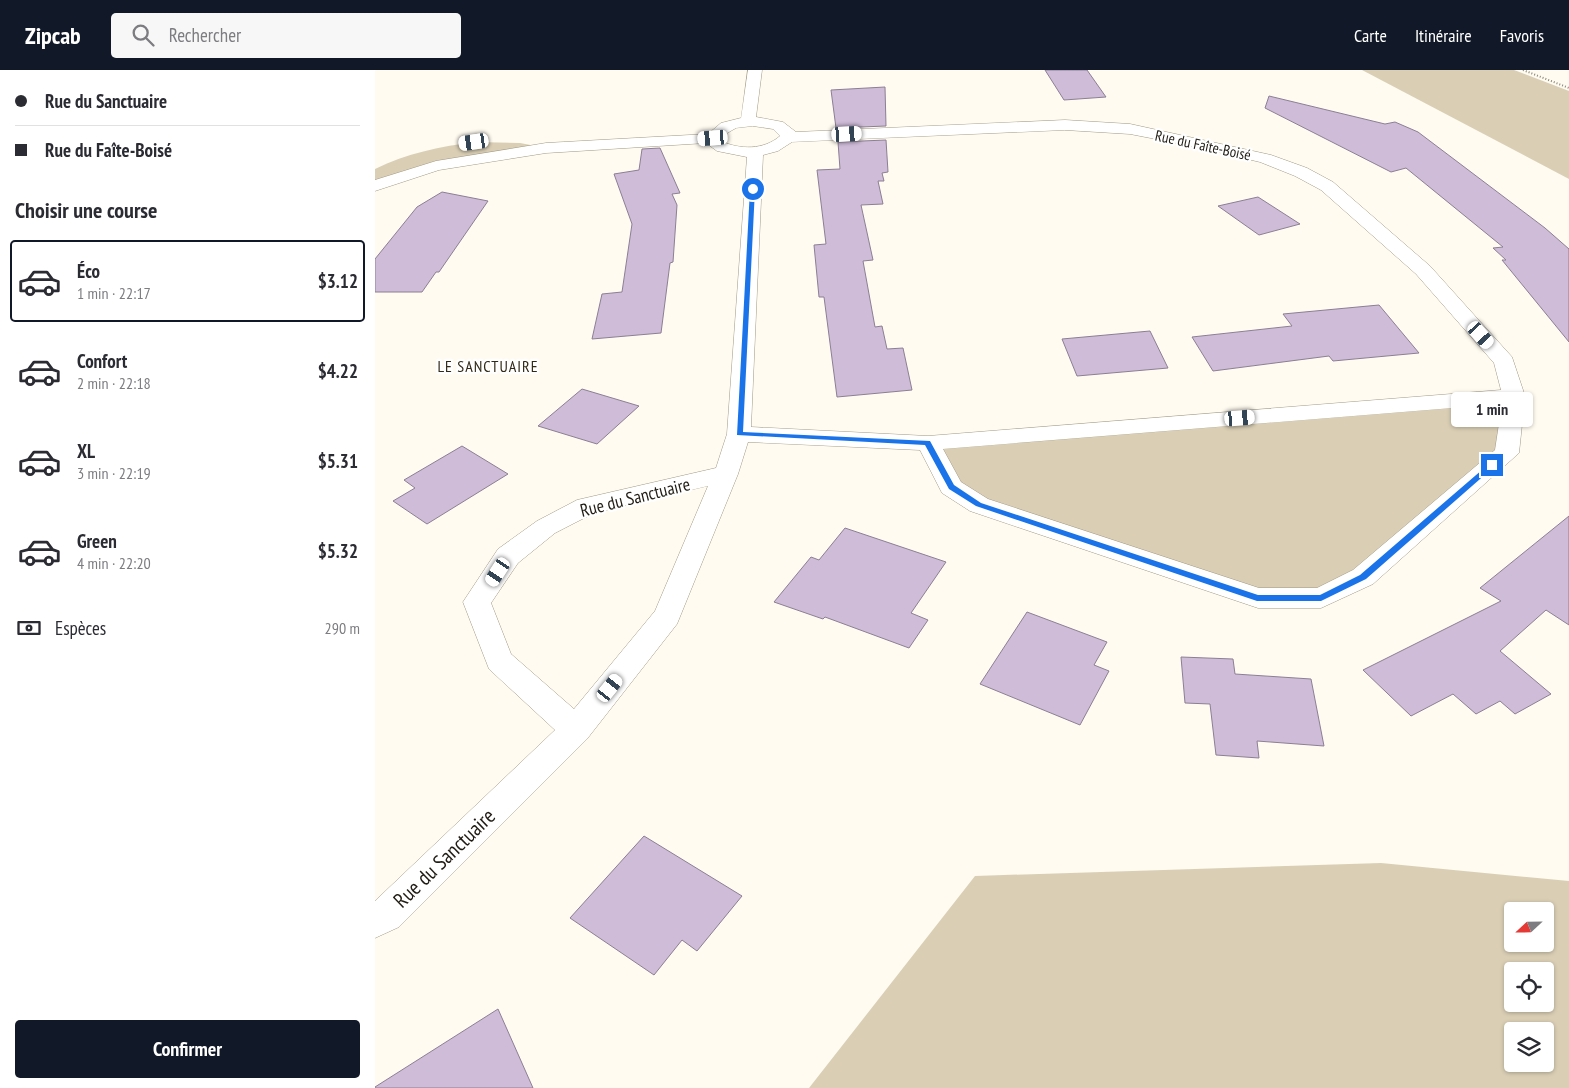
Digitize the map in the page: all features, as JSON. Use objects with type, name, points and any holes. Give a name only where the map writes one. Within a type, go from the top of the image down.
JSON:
[{"type":"street","points":[[748,122],[755,70]]},
{"type":"street","points":[[375,186],[436,166],[546,148],[713,138],[720,129],[748,122],[778,125],[788,132],[788,137],[777,146],[755,151],[730,151],[714,143],[713,138]]},
{"type":"street","name":"Rue du Faîte-Boisé","points":[[788,137],[1065,125],[1130,129],[1265,158],[1327,186],[1423,270],[1504,362],[1514,396],[1507,453],[1363,577],[1321,598],[1257,598],[979,505],[951,487],[927,443]]},
{"type":"street","points":[[483,142],[520,143],[546,148]]},
{"type":"street","name":"Rue du Sanctuaire","points":[[375,920],[386,915],[576,730],[667,616],[726,474],[739,434],[755,151]]},
{"type":"street","points":[[739,434],[927,443],[1514,396]]},
{"type":"street","name":"Rue du Sanctuaire","points":[[576,730],[499,662],[477,602],[508,556],[546,527],[586,506],[726,474]]},
{"type":"path","points":[[1523,70],[1569,88]]},
{"type":"shaded area","points":[[1362,70],[1514,70],[1569,91],[1569,179]]},
{"type":"shaded area","points":[[474,142],[520,143],[546,148],[436,166],[375,186],[375,169],[387,163],[423,151]]},
{"type":"shaded area","points":[[1514,396],[1507,453],[1321,598],[1258,598],[979,505],[928,443]]},
{"type":"shaded area","points":[[1381,863],[1569,881],[1569,1088],[809,1088],[975,876]]},
{"type":"building","points":[[1045,70],[1087,70],[1106,97],[1064,100]]},
{"type":"building","points":[[885,87],[886,126],[836,128],[831,90]]},
{"type":"building","points":[[1269,96],[1385,124],[1395,122],[1418,132],[1545,228],[1569,249],[1569,342],[1502,260],[1506,260],[1493,248],[1503,247],[1406,168],[1391,172],[1265,108]]},
{"type":"building","points":[[886,140],[888,172],[882,173],[884,181],[878,181],[883,204],[861,205],[873,260],[863,261],[875,327],[882,326],[887,349],[903,348],[912,390],[837,397],[824,297],[819,297],[814,245],[826,244],[817,170],[840,169],[838,142]]},
{"type":"building","points":[[660,148],[680,193],[672,194],[677,205],[673,262],[670,263],[661,333],[592,339],[602,294],[622,292],[632,224],[614,174],[639,170],[642,149]]},
{"type":"building","points":[[442,192],[488,201],[439,272],[436,272],[422,292],[375,292],[375,259],[417,207]]},
{"type":"building","points":[[1258,197],[1300,224],[1259,235],[1218,206]]},
{"type":"building","points":[[1379,305],[1419,353],[1333,361],[1329,356],[1213,371],[1192,337],[1292,326],[1283,314]]},
{"type":"building","points":[[1150,331],[1168,368],[1077,376],[1062,339]]},
{"type":"building","points":[[582,389],[639,406],[597,444],[538,426]]},
{"type":"building","points":[[462,446],[508,474],[427,524],[393,501],[415,488],[404,480]]},
{"type":"building","points":[[1569,516],[1569,625],[1546,610],[1500,651],[1551,694],[1515,714],[1500,701],[1476,714],[1453,694],[1411,716],[1363,670],[1501,601],[1480,588]]},
{"type":"building","points":[[845,528],[946,562],[911,613],[928,620],[909,648],[825,617],[823,619],[774,602],[811,557],[819,560]]},
{"type":"building","points":[[1027,612],[1107,642],[1094,665],[1109,671],[1080,725],[980,684]]},
{"type":"building","points":[[1181,657],[1233,659],[1235,674],[1311,679],[1324,746],[1257,741],[1259,758],[1216,755],[1210,704],[1185,703]]},
{"type":"building","points":[[644,836],[742,896],[697,951],[682,940],[654,975],[570,918]]},
{"type":"building","points":[[498,1009],[533,1088],[375,1088],[375,1087]]},
{"type":"district","name":"LE SANCTUAIRE","points":[[488,366]]},
{"type":"route","points":[[753,189],[739,434],[927,443],[951,487],[979,505],[1257,598],[1321,598],[1363,577],[1492,465]]}]
